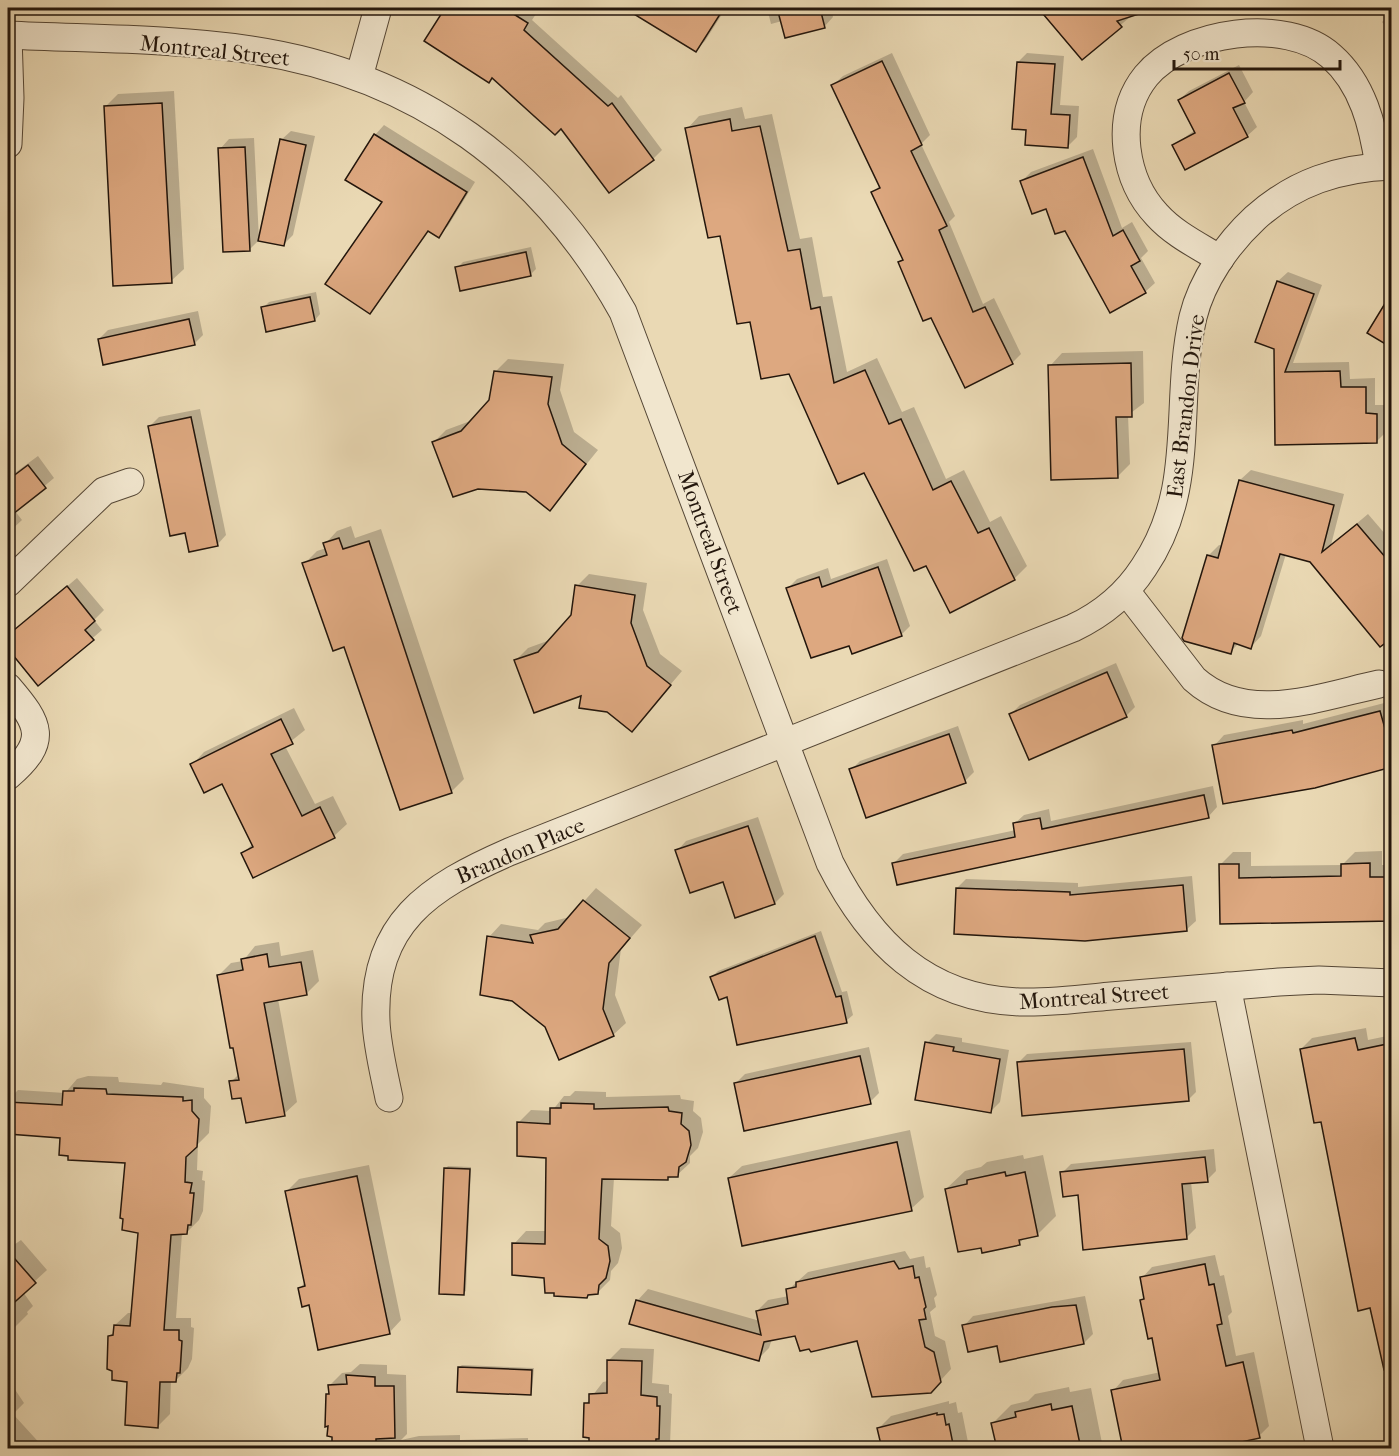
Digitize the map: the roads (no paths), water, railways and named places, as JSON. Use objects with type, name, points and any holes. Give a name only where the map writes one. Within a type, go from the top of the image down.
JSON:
[{"type":"street","points":[[359,77],[378,8]]},
{"type":"street","points":[[1220,259],[1175,231],[1157,216],[1144,199],[1129,159],[1127,116],[1134,94],[1146,76],[1162,61],[1209,40],[1235,34],[1261,32],[1290,35],[1313,43],[1331,56],[1360,95],[1369,114],[1385,166]]},
{"type":"street","points":[[8,35],[10,87],[8,144]]},
{"type":"street","name":"Montreal Street","points":[[8,35],[251,50],[306,60],[387,88],[440,115],[494,153],[517,173],[571,231],[607,283],[636,343],[830,863],[847,897],[887,947],[934,982],[965,993],[1020,1002],[1319,980],[1392,983]]},
{"type":"street","name":"East Brandon Drive","points":[[785,742],[1073,628],[1102,612],[1126,591],[1154,552],[1174,506],[1182,462],[1186,378],[1194,315],[1220,259],[1248,225],[1285,195],[1332,172],[1385,166]]},
{"type":"street","points":[[8,583],[104,491],[130,482]]},
{"type":"street","points":[[1126,591],[1194,679],[1204,688],[1229,700],[1277,705],[1379,684]]},
{"type":"street","points":[[8,687],[29,712],[35,725],[37,739],[27,757],[8,776]]},
{"type":"street","name":"Brandon Place","points":[[389,1098],[376,1023],[379,971],[399,926],[421,902],[453,878],[474,867],[785,742]]},
{"type":"street","points":[[1227,986],[1320,1449]]}]
